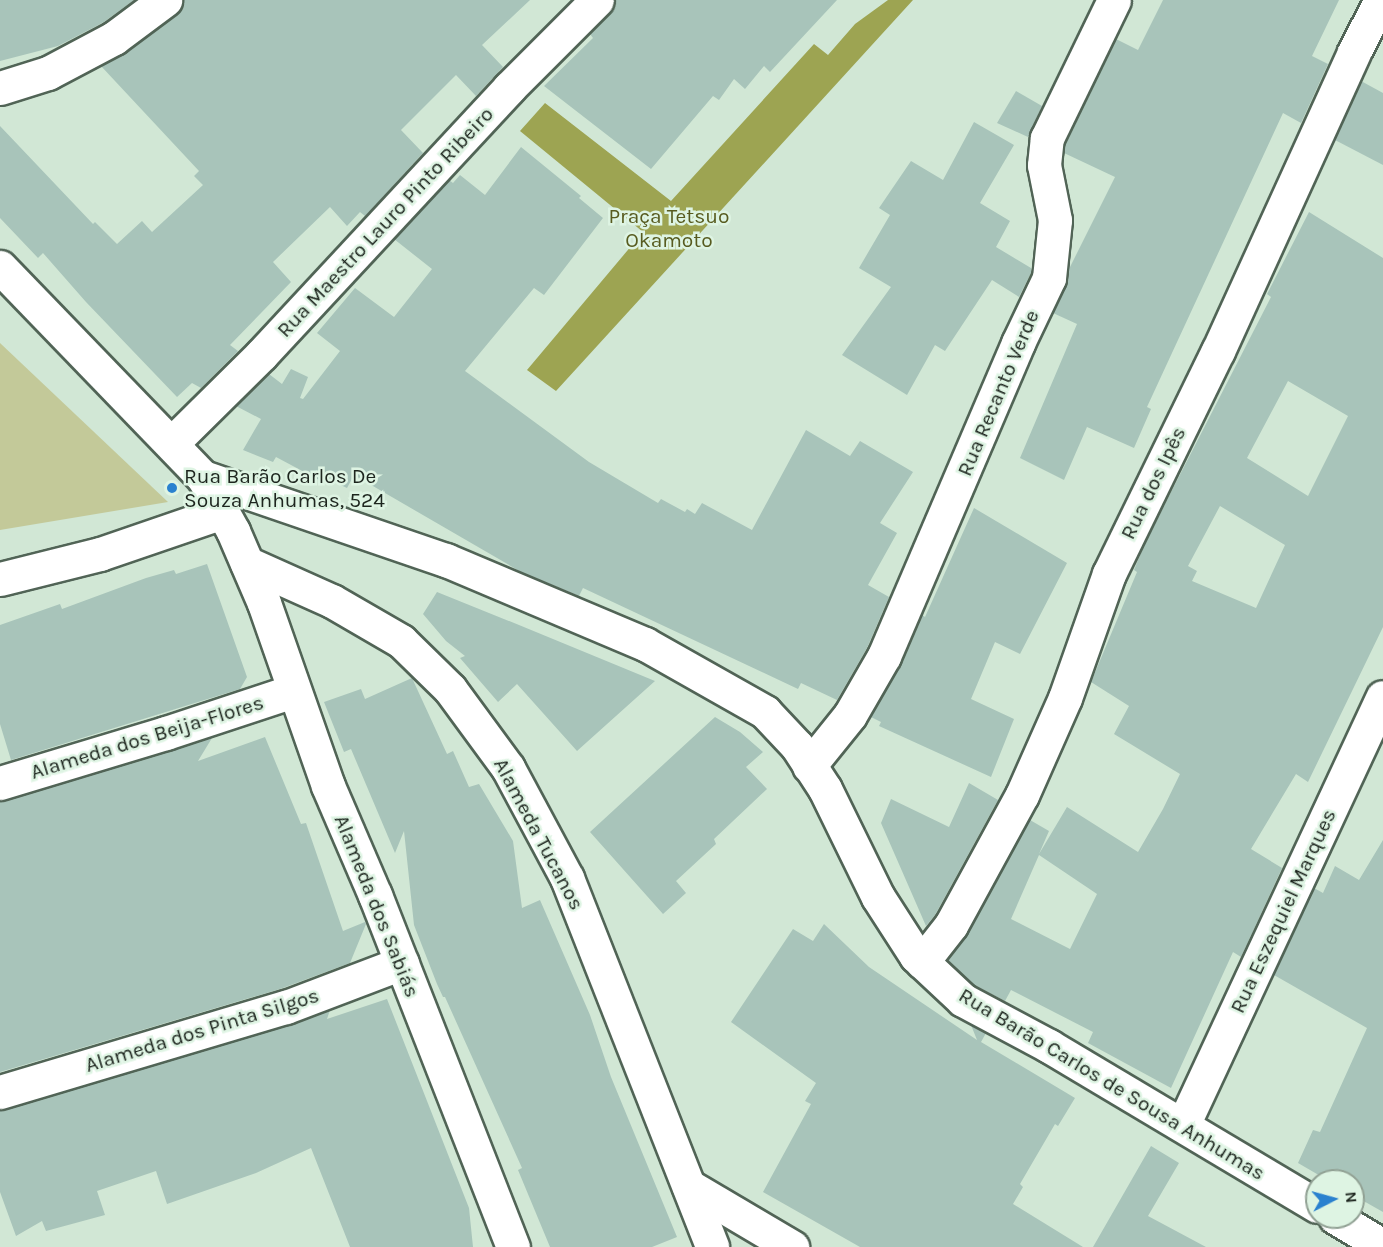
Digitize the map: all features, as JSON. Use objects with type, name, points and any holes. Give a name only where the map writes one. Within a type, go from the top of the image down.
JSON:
[{"type":"street","points":[[0,88],[48,72],[114,38],[165,0]]},
{"type":"street","name":"Rua Maestro Lauro Pinto Ribeiro","points":[[172,443],[262,354],[501,96],[597,0]]},
{"type":"street","name":"Rua Recanto Verde","points":[[809,766],[850,715],[884,656],[1018,343],[1049,278],[1055,220],[1044,165],[1047,138],[1114,0]]},
{"type":"street","name":"Rua dos Ipês","points":[[922,962],[951,925],[1022,795],[1065,698],[1109,574],[1218,351],[1354,52],[1381,0]]},
{"type":"street","name":"Rua Barão Carlos de Sousa Anhumas","points":[[0,267],[203,477],[446,560],[645,644],[765,712],[797,746],[825,789],[878,897],[922,962],[963,1000],[1049,1046],[1305,1199]]},
{"type":"street","name":"Alameda dos Sabiás","points":[[203,477],[223,512],[264,603],[328,786],[402,963],[513,1247]]},
{"type":"street","points":[[0,579],[100,554],[223,512]]},
{"type":"street","name":"Alameda Tucanos","points":[[247,563],[333,601],[401,640],[450,689],[508,768],[567,878],[712,1247]]},
{"type":"street","name":"Alameda dos Beija-Flores","points":[[0,783],[166,733],[293,691]]},
{"type":"street","name":"Rua Eszequiel Marques","points":[[1183,1125],[1383,697]]},
{"type":"street","name":"Alameda dos Pinta Silgos","points":[[0,1092],[286,1007],[402,963]]},
{"type":"street","points":[[689,1186],[792,1247]]},
{"type":"street","points":[[1355,1229],[1383,1246]]},
{"type":"green space","name":"Praça Tetsuo Okamoto","points":[[888,0],[913,0],[556,391],[527,370],[643,232],[520,131],[545,103],[671,201],[814,44],[828,55],[855,24]]},
{"type":"green space","points":[[0,343],[168,502],[0,530]]},
{"type":"building","points":[[0,0],[134,0],[104,22],[58,46],[0,61]]},
{"type":"building","points":[[183,0],[530,0],[482,45],[503,67],[476,96],[456,75],[401,130],[423,153],[365,216],[360,212],[347,226],[330,207],[273,262],[291,282],[230,345],[238,351],[201,388],[192,383],[177,397],[86,302],[43,253],[38,258],[0,218],[0,126],[93,224],[95,222],[117,244],[142,221],[152,232],[203,185],[194,176],[199,171],[101,66],[125,53],[176,15]]},
{"type":"building","points":[[615,0],[837,0],[770,72],[764,66],[745,89],[734,79],[719,100],[713,96],[651,169],[544,86],[593,38],[590,34],[611,13]]},
{"type":"building","points":[[1163,0],[1339,0],[1312,56],[1328,64],[1301,123],[1283,113],[1147,407],[1151,409],[1134,448],[1087,427],[1064,480],[1020,458],[1077,324],[1053,313],[1066,286],[1069,269],[1115,177],[1064,153],[1065,143],[1116,39],[1138,50]]},
{"type":"building","points":[[1361,81],[1383,93],[1383,165],[1335,140]]},
{"type":"building","points":[[1016,91],[1042,106],[1028,137],[997,123]]},
{"type":"building","points":[[974,122],[1014,145],[980,203],[1010,221],[996,247],[1031,268],[1031,273],[1019,297],[992,280],[945,351],[935,345],[907,395],[842,355],[891,287],[859,268],[890,215],[879,208],[911,161],[943,180]]},
{"type":"building","points":[[521,147],[581,196],[579,198],[603,218],[544,295],[534,288],[465,371],[589,462],[658,503],[661,499],[685,512],[687,509],[695,514],[702,503],[752,530],[806,430],[850,456],[860,441],[913,472],[880,523],[897,533],[868,585],[889,597],[867,648],[837,700],[801,683],[798,689],[583,588],[579,596],[521,572],[354,475],[347,488],[326,478],[323,482],[276,457],[273,462],[243,450],[261,419],[236,406],[269,374],[282,384],[291,369],[308,377],[300,398],[303,399],[340,351],[317,333],[355,288],[394,317],[432,269],[394,239],[449,180],[453,183],[460,175],[485,195]]},
{"type":"building","points":[[1309,212],[1383,258],[1383,627],[1308,782],[1296,774],[1251,849],[1282,868],[1241,957],[1233,952],[1171,1088],[1088,1043],[1093,1032],[1011,990],[1005,1001],[974,985],[948,960],[967,934],[1030,820],[1049,831],[1039,854],[1067,807],[1138,852],[1180,774],[1114,734],[1129,706],[1091,682],[1137,572],[1134,570],[1145,543],[1271,297],[1267,294]],"holes":[[[1288,381],[1348,416],[1308,496],[1247,458]],[[1220,506],[1285,545],[1256,608],[1192,581],[1197,571],[1188,566]],[[1039,855],[1097,894],[1070,949],[1011,919]]]},
{"type":"building","points":[[974,508],[1067,563],[1020,654],[995,642],[971,699],[1014,719],[991,777],[879,726],[881,722],[871,717],[900,665],[922,615],[925,617]]},
{"type":"building","points":[[207,564],[247,677],[240,689],[11,760],[0,724],[0,625],[60,604],[62,609],[146,578],[174,570],[176,574]]},
{"type":"building","points":[[437,592],[655,681],[577,751],[517,684],[498,702],[460,658],[465,656],[446,641],[423,614]]},
{"type":"building","points":[[412,678],[447,754],[453,751],[469,787],[479,784],[513,841],[522,908],[540,900],[590,1015],[611,1077],[677,1237],[652,1247],[550,1247],[518,1170],[522,1168],[445,997],[437,984],[414,925],[404,831],[395,853],[351,749],[344,752],[324,702],[361,689],[365,699]]},
{"type":"building","points":[[715,717],[740,732],[763,752],[746,767],[767,789],[714,839],[716,844],[676,881],[686,893],[663,914],[590,832]]},
{"type":"building","points":[[265,737],[301,824],[306,823],[343,931],[365,922],[366,924],[350,963],[280,989],[0,1072],[0,801],[212,738],[198,761]]},
{"type":"building","points":[[969,783],[998,800],[935,915],[926,926],[881,823],[891,799],[949,827]]},
{"type":"building","points":[[1383,840],[1383,1212],[1365,1202],[1365,1169],[1308,1169],[1298,1163],[1313,1130],[1320,1132],[1367,1028],[1274,975],[1314,888],[1323,893],[1335,866],[1359,880]]},
{"type":"building","points":[[824,924],[869,967],[977,1040],[971,1025],[986,1033],[981,1042],[1075,1098],[1058,1126],[1055,1124],[1020,1184],[1023,1187],[1013,1204],[1083,1247],[860,1247],[763,1192],[811,1104],[805,1101],[816,1083],[731,1022],[793,929],[813,941]]},
{"type":"building","points":[[387,999],[469,1208],[473,1247],[350,1247],[311,1148],[256,1173],[167,1204],[156,1171],[97,1191],[105,1215],[46,1231],[42,1221],[16,1236],[0,1192],[0,1110],[291,1025],[330,1010],[327,1019]]},
{"type":"building","points":[[1151,1146],[1179,1163],[1148,1216],[1206,1247],[1093,1247]]},
{"type":"place","name":"Rua Barão Carlos De Souza Anhumas, 524","points":[[172,488]]}]
